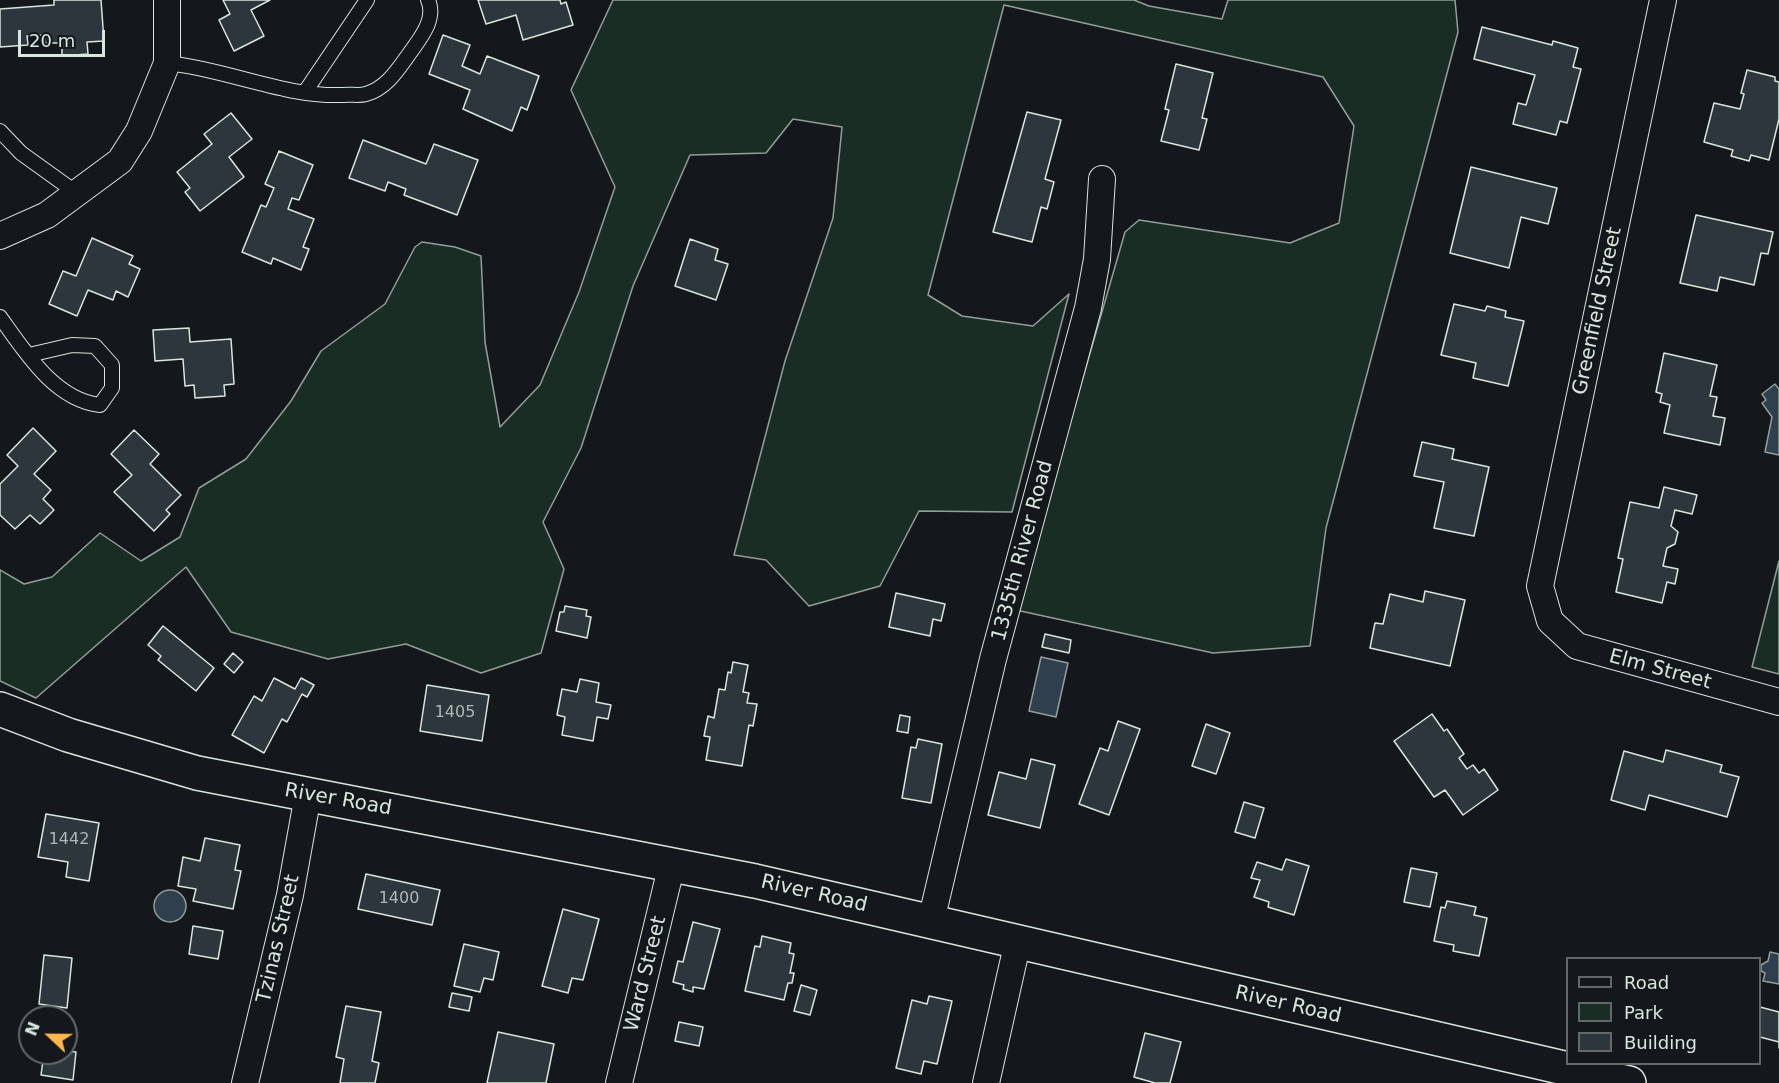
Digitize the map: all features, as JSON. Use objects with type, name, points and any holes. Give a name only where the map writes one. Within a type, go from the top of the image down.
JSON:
[{"type":"street","points":[[0,236],[47,215],[78,194],[120,161],[126,153],[154,100],[167,63],[167,0]]},
{"type":"street","name":"Greenfield Street","points":[[1550,621],[1540,586],[1663,0]]},
{"type":"street","name":"1335th River Road","points":[[931,921],[993,660],[1088,308],[1097,259],[1102,179]]},
{"type":"street","name":"Elm Street","points":[[1550,621],[1577,646],[1779,702]]},
{"type":"street","name":"River Road","points":[[0,709],[68,735],[196,773],[755,880],[1629,1083]]},
{"type":"street","name":"Tzinas Street","points":[[245,1083],[290,896],[308,795]]},
{"type":"street","name":"Ward Street","points":[[619,1083],[672,864]]},
{"type":"street","points":[[986,1083],[1018,941]]},
{"type":"lane","points":[[305,92],[367,0]]},
{"type":"lane","points":[[167,63],[197,66],[263,85],[323,96],[367,94],[389,81],[426,30],[431,6],[428,0]]},
{"type":"lane","points":[[0,131],[21,153],[78,194]]},
{"type":"lane","points":[[0,317],[29,356],[64,393],[86,403],[100,405],[112,388],[112,366],[95,346],[72,345],[29,356]]},
{"type":"green space","points":[[613,0],[1134,0],[1149,6],[1222,19],[1228,0],[1455,0],[1458,32],[1326,528],[1310,646],[1213,653],[1016,610],[1125,232],[1139,220],[1290,243],[1339,223],[1354,126],[1323,77],[1004,5],[928,295],[962,316],[1033,326],[1069,294],[1012,512],[919,511],[880,586],[809,606],[766,560],[734,555],[785,361],[833,218],[842,127],[793,119],[766,153],[690,155],[633,286],[581,448],[543,522],[564,569],[541,653],[481,673],[406,644],[328,659],[231,632],[186,567],[36,698],[0,681],[0,570],[24,584],[52,577],[100,533],[141,561],[180,537],[199,488],[246,459],[291,401],[321,351],[385,304],[415,247],[422,242],[455,247],[481,256],[485,342],[500,427],[540,385],[579,292],[615,187],[571,90]]},
{"type":"green space","points":[[1779,561],[1779,674],[1752,667]]},
{"type":"water","points":[[1775,384],[1779,389],[1779,455],[1765,452],[1772,417],[1762,403],[1766,400],[1762,394]]},
{"type":"water","points":[[1041,657],[1068,663],[1056,717],[1029,711]]},
{"type":"water","points":[[170,890],[181,895],[186,906],[181,917],[170,922],[159,917],[154,906],[159,895]]},
{"type":"water","points":[[1770,952],[1779,954],[1779,984],[1763,981],[1765,973],[1761,971],[1761,965],[1768,961]]},
{"type":"building","points":[[54,0],[101,0],[104,41],[87,42],[88,54],[62,56],[62,43],[45,43],[44,35],[27,36],[28,45],[0,47],[0,9],[54,5]]},
{"type":"building","points":[[223,0],[270,0],[251,10],[264,36],[234,51],[219,20],[230,14]]},
{"type":"building","points":[[478,0],[560,0],[561,4],[566,2],[573,25],[523,40],[516,15],[486,24]]},
{"type":"building","points":[[1482,27],[1552,45],[1553,41],[1578,48],[1573,67],[1581,69],[1567,123],[1560,121],[1556,135],[1513,124],[1518,103],[1526,105],[1535,75],[1474,59]]},
{"type":"building","points":[[443,35],[470,45],[462,66],[480,74],[487,56],[539,76],[527,110],[521,107],[512,131],[463,109],[470,90],[429,74]]},
{"type":"building","points":[[1176,64],[1213,73],[1202,118],[1207,119],[1199,150],[1161,141],[1169,110],[1165,109]]},
{"type":"building","points":[[1747,70],[1775,77],[1775,81],[1779,82],[1779,119],[1769,160],[1751,155],[1749,161],[1731,156],[1733,150],[1704,142],[1714,103],[1740,109],[1744,94],[1741,93]]},
{"type":"building","points":[[1027,112],[1061,120],[1045,179],[1054,182],[1047,209],[1041,207],[1032,242],[993,232]]},
{"type":"building","points":[[231,113],[252,139],[229,157],[244,177],[200,211],[185,192],[190,188],[177,172],[212,144],[204,134]]},
{"type":"building","points":[[363,140],[426,164],[434,144],[478,160],[457,215],[404,195],[406,189],[388,182],[385,191],[349,178]]},
{"type":"building","points":[[279,151],[313,165],[299,200],[292,198],[288,209],[314,219],[303,247],[309,249],[301,270],[273,258],[271,264],[242,252],[261,205],[266,207],[274,188],[265,184]]},
{"type":"building","points":[[1471,167],[1557,188],[1548,224],[1521,217],[1509,268],[1450,253]]},
{"type":"building","points":[[1696,215],[1773,232],[1768,254],[1761,253],[1754,285],[1720,277],[1717,291],[1680,283]]},
{"type":"building","points":[[92,238],[133,256],[129,264],[140,269],[128,297],[116,291],[113,300],[88,290],[77,316],[49,304],[63,271],[76,276]]},
{"type":"building","points":[[690,239],[718,249],[715,260],[728,264],[716,300],[675,286]]},
{"type":"building","points":[[1454,304],[1485,311],[1487,306],[1506,311],[1505,317],[1524,321],[1508,386],[1473,378],[1476,363],[1441,355]]},
{"type":"building","points":[[189,328],[190,342],[231,339],[234,384],[224,385],[225,396],[195,398],[194,385],[185,386],[183,359],[155,361],[153,330]]},
{"type":"building","points":[[1664,353],[1717,365],[1710,396],[1717,397],[1713,416],[1725,418],[1720,445],[1664,433],[1670,405],[1660,402],[1662,394],[1656,392]]},
{"type":"building","points":[[33,428],[56,451],[34,474],[51,490],[43,499],[54,510],[40,524],[30,515],[15,529],[0,515],[0,484],[18,466],[7,455]]},
{"type":"building","points":[[134,430],[159,454],[150,464],[181,495],[166,510],[170,514],[154,531],[114,492],[132,475],[111,454]]},
{"type":"building","points":[[1422,442],[1454,449],[1452,459],[1489,467],[1474,536],[1434,528],[1444,482],[1414,476]]},
{"type":"building","points":[[1664,487],[1697,495],[1692,514],[1675,510],[1671,526],[1678,532],[1675,544],[1667,548],[1663,566],[1678,569],[1675,584],[1667,582],[1662,603],[1616,592],[1623,559],[1618,558],[1630,502],[1659,508]]},
{"type":"building","points":[[1425,591],[1465,600],[1450,666],[1370,648],[1375,623],[1383,624],[1390,594],[1423,602]]},
{"type":"building","points":[[896,593],[945,604],[941,621],[933,619],[930,636],[889,627]]},
{"type":"building","points":[[565,606],[587,610],[586,616],[591,617],[587,638],[556,631],[560,612],[564,612]]},
{"type":"building","points":[[163,626],[214,668],[196,691],[158,660],[161,656],[148,645]]},
{"type":"building","points":[[1045,634],[1071,640],[1069,653],[1042,647]]},
{"type":"building","points":[[233,653],[243,662],[234,673],[224,664]]},
{"type":"building","points":[[733,662],[748,665],[743,692],[749,693],[747,703],[757,704],[753,726],[749,725],[742,766],[706,760],[710,737],[704,736],[708,716],[714,718],[719,689],[725,690],[728,672],[731,673]]},
{"type":"building","points":[[274,678],[295,689],[301,678],[314,685],[307,697],[302,694],[287,722],[282,719],[264,753],[232,735],[254,696],[262,701]]},
{"type":"building","points":[[580,679],[599,683],[596,702],[611,705],[608,719],[597,717],[593,741],[562,735],[565,717],[557,715],[562,689],[577,692]]},
{"type":"building","points":[[427,685],[489,695],[482,741],[420,731]]},
{"type":"building","points":[[1432,714],[1444,731],[1447,729],[1464,754],[1459,758],[1467,769],[1473,765],[1479,773],[1484,769],[1498,790],[1463,815],[1445,790],[1434,797],[1394,741]]},
{"type":"building","points":[[900,715],[910,717],[908,733],[897,731]]},
{"type":"building","points":[[1118,721],[1140,729],[1109,815],[1079,804],[1100,748],[1108,751]]},
{"type":"building","points":[[1206,724],[1230,733],[1216,774],[1192,766]]},
{"type":"building","points":[[918,739],[942,744],[931,803],[902,798],[911,747],[916,748]]},
{"type":"building","points":[[1666,750],[1722,765],[1720,772],[1739,777],[1727,817],[1649,795],[1645,810],[1611,800],[1624,751],[1663,762]]},
{"type":"building","points":[[1031,759],[1055,765],[1040,828],[988,815],[999,772],[1026,779]]},
{"type":"building","points":[[1244,802],[1264,808],[1255,838],[1235,832]]},
{"type":"building","points":[[46,814],[99,823],[89,881],[66,877],[68,862],[38,857]]},
{"type":"building","points":[[205,838],[240,845],[235,870],[241,871],[233,909],[193,901],[196,889],[178,886],[183,857],[200,861]]},
{"type":"building","points":[[1286,859],[1309,866],[1294,915],[1268,907],[1269,902],[1254,897],[1260,880],[1251,878],[1257,862],[1282,870]]},
{"type":"building","points":[[1411,868],[1437,873],[1430,907],[1404,902]]},
{"type":"building","points":[[366,874],[440,890],[432,925],[358,909]]},
{"type":"building","points":[[1447,901],[1476,907],[1474,915],[1487,918],[1479,956],[1453,951],[1454,945],[1434,941],[1441,907],[1445,908]]},
{"type":"building","points":[[563,909],[599,919],[583,980],[572,978],[568,993],[542,986]]},
{"type":"building","points":[[693,922],[720,929],[704,989],[693,987],[693,992],[683,989],[684,985],[673,982],[678,961],[683,962]]},
{"type":"building","points":[[193,926],[223,931],[218,959],[189,954]]},
{"type":"building","points":[[762,936],[791,943],[789,953],[794,954],[790,973],[794,973],[792,983],[788,983],[784,1000],[745,991],[755,946],[760,947]]},
{"type":"building","points":[[464,944],[499,952],[493,980],[484,978],[480,992],[454,986]]},
{"type":"building","points":[[44,955],[72,958],[67,1005],[39,1004]]},
{"type":"building","points":[[801,985],[817,990],[810,1015],[794,1011]]},
{"type":"building","points":[[452,993],[472,997],[469,1011],[449,1007]]},
{"type":"building","points":[[929,996],[952,1001],[937,1064],[924,1061],[921,1074],[896,1068],[912,1000],[927,1004]]},
{"type":"building","points":[[346,1006],[381,1012],[372,1061],[379,1063],[375,1083],[340,1083],[344,1059],[336,1057]]},
{"type":"building","points":[[1761,1007],[1779,1012],[1779,1042],[1761,1037]]},
{"type":"building","points":[[679,1022],[703,1027],[699,1046],[675,1041]]},
{"type":"building","points":[[498,1032],[554,1044],[546,1083],[487,1083]]},
{"type":"building","points":[[1145,1033],[1181,1042],[1170,1083],[1155,1083],[1134,1077]]},
{"type":"building","points":[[42,1065],[75,1065],[73,1080],[41,1075]]}]
